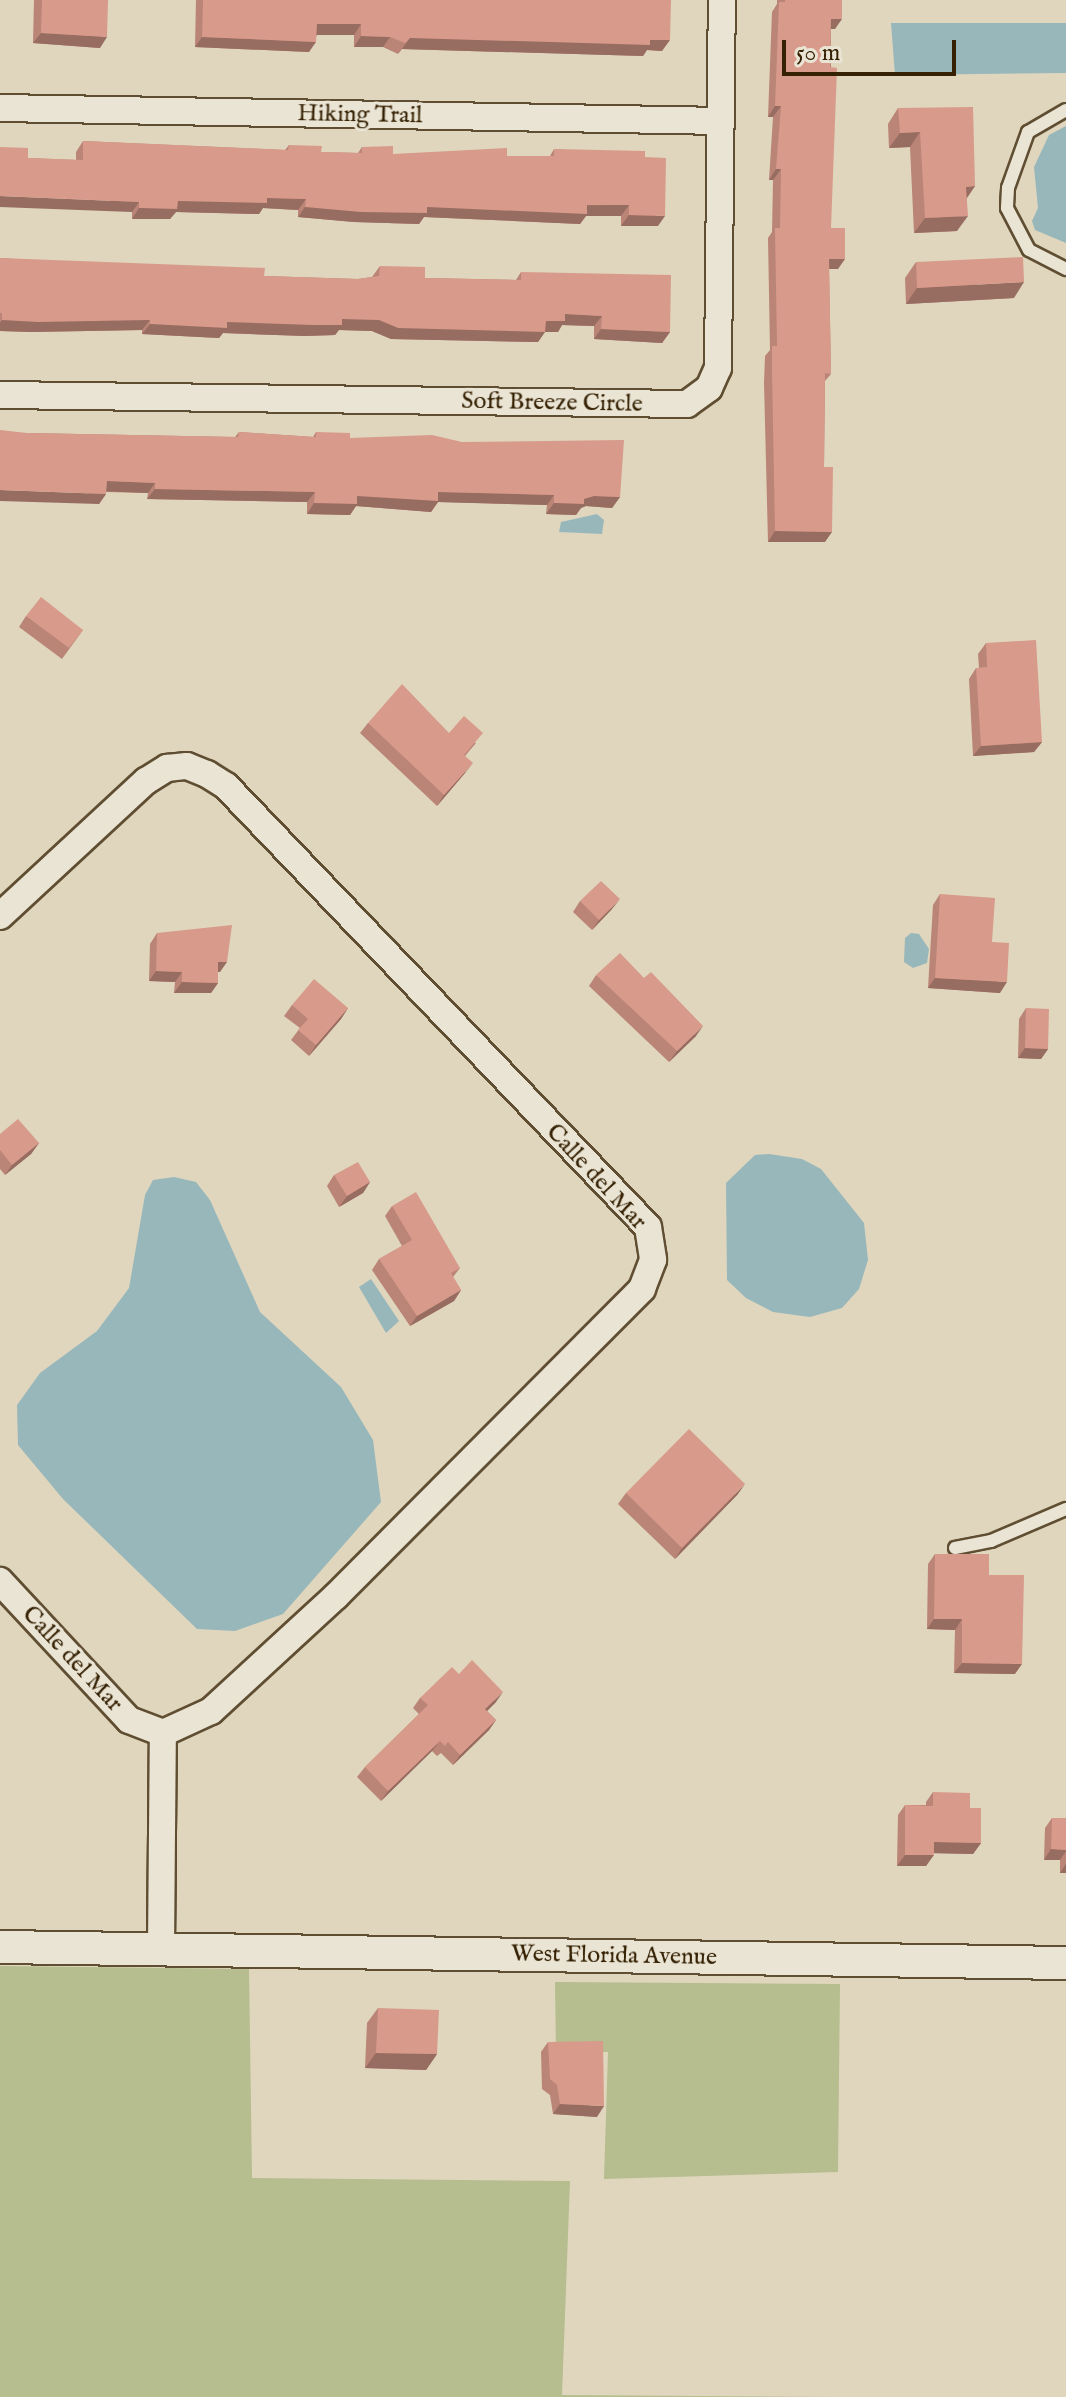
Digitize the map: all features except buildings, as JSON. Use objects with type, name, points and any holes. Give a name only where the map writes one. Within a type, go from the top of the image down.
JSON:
[{"type":"street","name":"Soft Breeze Circle","points":[[0,395],[687,404],[709,388],[718,368],[722,0]]},
{"type":"street","name":"Hiking Trail","points":[[0,108],[721,121]]},
{"type":"street","name":"Calle del Mar","points":[[0,916],[146,781],[167,768],[187,766],[207,774],[226,786],[648,1227],[653,1260],[642,1289],[314,1617],[211,1711],[163,1733],[129,1720],[0,1581]]},
{"type":"street","points":[[161,1948],[163,1733]]},
{"type":"street","name":"West Florida Avenue","points":[[0,1947],[1066,1963]]},
{"type":"lane","points":[[1066,110],[1028,132],[1008,188],[1007,208],[1029,250],[1066,269]]},
{"type":"lane","points":[[955,1548],[991,1541],[1066,1509]]},
{"type":"green space","points":[[0,1966],[249,1969],[252,2178],[570,2181],[562,2395],[834,2397],[0,2397]]},
{"type":"green space","points":[[555,1982],[840,1984],[838,2172],[604,2179],[608,2052],[556,2052]]},
{"type":"water","points":[[891,23],[1066,23],[1066,73],[895,75]]},
{"type":"water","points":[[1066,126],[1066,243],[1035,230],[1032,221],[1038,208],[1034,167],[1049,135]]},
{"type":"water","points":[[597,514],[604,520],[602,534],[559,532],[561,522]]},
{"type":"water","points":[[911,933],[919,934],[929,949],[927,963],[913,968],[904,962],[905,938]]},
{"type":"water","points":[[755,1155],[802,1159],[821,1169],[864,1223],[868,1260],[859,1289],[842,1308],[810,1317],[773,1312],[746,1298],[727,1280],[726,1183]]},
{"type":"water","points":[[174,1177],[196,1182],[210,1200],[260,1312],[341,1387],[373,1440],[381,1502],[283,1614],[235,1631],[197,1629],[63,1499],[18,1445],[17,1405],[40,1373],[97,1331],[129,1288],[145,1195],[153,1180]]},
{"type":"water","points":[[371,1279],[399,1321],[386,1333],[359,1287]]}]
